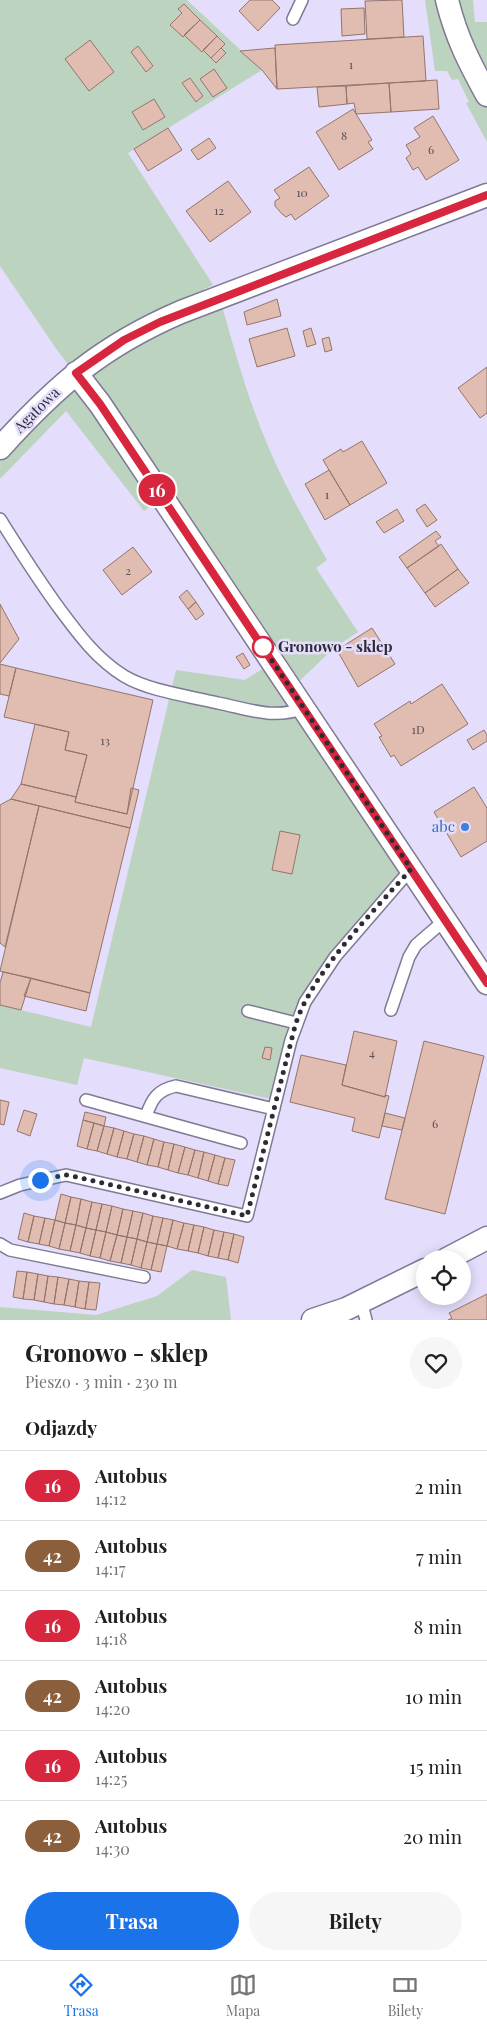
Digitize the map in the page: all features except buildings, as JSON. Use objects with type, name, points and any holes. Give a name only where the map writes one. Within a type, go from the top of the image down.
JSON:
[{"type":"street","points":[[447,0],[456,34],[487,95]]},
{"type":"street","name":"Agatowa","points":[[0,448],[42,403],[76,373],[124,340],[160,322],[487,194]]},
{"type":"street","points":[[76,373],[100,404],[487,983]]},
{"type":"street","points":[[464,1250],[487,1238]]},
{"type":"street","points":[[313,1320],[364,1311],[416,1276]]},
{"type":"lane","points":[[293,19],[302,0]]},
{"type":"lane","points":[[0,519],[29,566],[81,638],[108,665],[124,676],[139,683],[171,692],[267,713],[290,714],[304,708]]},
{"type":"lane","points":[[0,1193],[20,1185],[66,1175],[247,1216],[296,1023],[311,991],[331,962],[411,869]]},
{"type":"lane","points":[[391,1010],[409,957],[416,945],[445,920]]},
{"type":"lane","points":[[248,1011],[296,1023]]},
{"type":"lane","points":[[146,1116],[152,1100],[158,1093],[166,1088],[176,1086],[274,1109]]},
{"type":"lane","points":[[86,1100],[241,1143]]},
{"type":"lane","points":[[0,1244],[10,1250],[144,1276]]},
{"type":"green space","points":[[0,0],[187,0],[262,70],[128,153],[213,285],[204,289],[209,301],[220,298],[242,376],[263,434],[290,494],[327,560],[316,568],[358,632],[334,648],[291,689],[411,869],[311,991],[276,1100],[84,1058],[77,1085],[0,1068],[0,1005],[91,1027],[176,670],[245,680],[273,662],[162,498],[144,511],[66,411],[0,479],[0,448],[75,373],[57,350],[0,266]]},
{"type":"green space","points":[[425,0],[473,0],[475,22],[487,22],[487,142],[466,103],[469,102],[458,79],[452,80],[447,71],[435,71]]},
{"type":"green space","points":[[192,1270],[226,1277],[231,1320],[0,1320],[0,1307],[96,1315],[157,1296]]},
{"type":"bus line","name":"16","points":[[487,195],[181,312],[141,330],[76,373],[100,404],[487,983]]},
{"type":"place","name":"Gronowo - sklep","points":[[263,647]]},
{"type":"place","name":"abc","points":[[465,827]]},
{"type":"route","points":[[40,1180],[66,1175],[247,1216],[295,1026],[305,1002],[335,957],[411,869],[263,647]]}]
